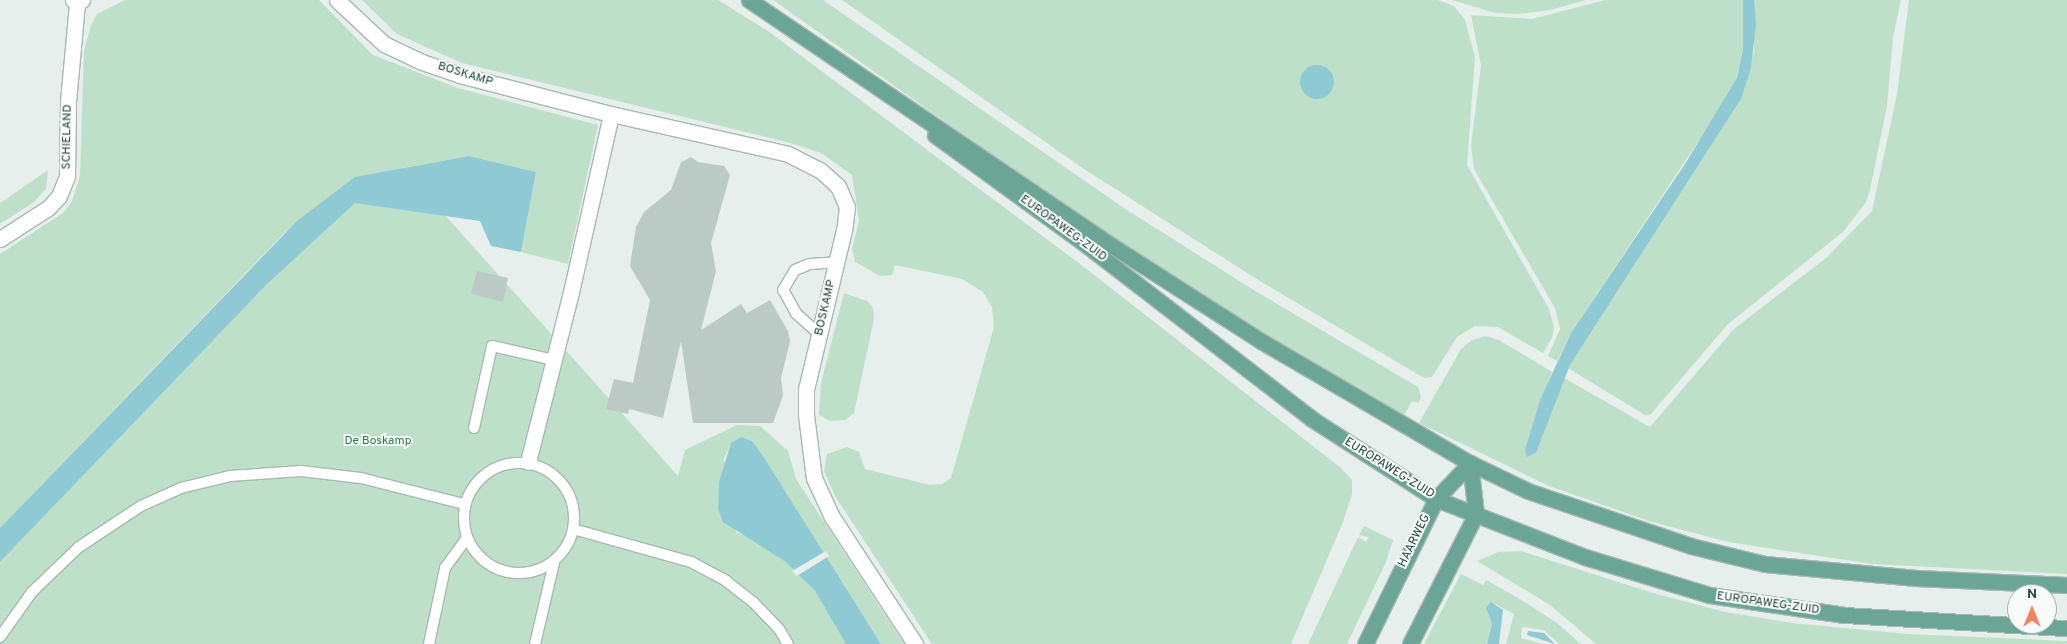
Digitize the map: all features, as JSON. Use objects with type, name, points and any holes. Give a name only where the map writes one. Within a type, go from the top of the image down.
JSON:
[{"type":"main road","name":"EUROPAWEG-ZUID","points":[[749,0],[896,102],[1261,341],[1470,463],[1528,491],[1588,514],[1691,546],[1765,564],[1898,577],[2067,585]]},
{"type":"main road","name":"EUROPAWEG-ZUID","points":[[896,102],[958,155],[1081,241],[1312,420],[1386,470],[1436,499],[1585,557],[1709,595],[1845,615],[2067,628]]},
{"type":"main road","name":"HAARWEG","points":[[1365,644],[1436,499],[1470,463]]},
{"type":"main road","points":[[1410,644],[1476,514],[1470,463]]},
{"type":"street","name":"BOSKAMP","points":[[337,0],[384,44],[422,62],[460,75],[611,114],[788,154],[820,170],[838,186],[847,207],[806,389],[806,415],[814,478],[832,517],[915,644]]},
{"type":"street","name":"SCHIELAND","points":[[0,239],[48,208],[59,196],[67,176],[68,102],[77,1]]},
{"type":"street","points":[[528,462],[554,360],[611,114]]},
{"type":"lane","points":[[819,334],[796,313],[783,290],[795,270],[810,264],[836,262]]},
{"type":"lane","points":[[474,428],[492,346],[554,360]]},
{"type":"lane","points":[[535,644],[554,563],[573,528],[572,502],[567,489],[554,474],[528,462],[493,469],[477,481],[464,504],[466,539],[483,561],[508,572],[527,573],[554,563]]},
{"type":"lane","points":[[0,636],[32,592],[79,547],[141,506],[181,488],[230,476],[300,471],[361,478],[464,504]]},
{"type":"lane","points":[[573,528],[691,562],[726,581],[753,602],[779,629],[788,644]]},
{"type":"lane","points":[[429,644],[445,568],[466,539]]},
{"type":"green space","name":"De Boskamp","points":[[125,0],[319,0],[373,55],[458,88],[598,125],[568,264],[521,252],[536,172],[469,156],[403,168],[678,476],[685,450],[737,425],[760,426],[788,451],[796,479],[904,644],[881,644],[765,459],[741,437],[731,443],[724,459],[736,532],[761,543],[787,562],[815,591],[846,644],[0,644],[0,562],[134,422],[291,226],[0,528],[0,254],[63,213],[72,201],[80,175],[84,51],[91,25],[97,14]]},
{"type":"green space","points":[[362,0],[718,0],[768,31],[1084,267],[1341,468],[1352,480],[1352,494],[1343,522],[1291,644],[932,644],[835,496],[824,471],[827,454],[847,447],[859,452],[865,469],[930,485],[942,484],[951,478],[994,327],[992,307],[983,292],[962,279],[895,265],[892,275],[880,276],[855,262],[852,249],[859,221],[852,175],[821,153],[787,142],[462,63],[397,34]]},
{"type":"green space","points":[[773,0],[823,0],[1124,208],[1252,289],[1418,387],[1421,398],[1418,403],[1412,401],[1404,415],[1343,381],[1166,273],[1064,206]]},
{"type":"green space","points":[[842,0],[1438,0],[1454,6],[1465,20],[1475,57],[1467,165],[1549,309],[1554,327],[1552,338],[1543,353],[1498,327],[1475,326],[1457,337],[1432,377],[1424,378],[1255,278],[1081,167]]},
{"type":"green space","points":[[1452,0],[1586,0],[1550,10],[1518,14],[1495,13]]},
{"type":"green space","points":[[1605,0],[1743,0],[1743,50],[1737,78],[1727,98],[1571,333],[1557,361],[1548,356],[1560,329],[1555,308],[1474,169],[1471,146],[1481,65],[1471,15],[1532,19]]},
{"type":"green space","points":[[1754,0],[1901,0],[1893,38],[1887,106],[1870,190],[1866,202],[1844,231],[1727,325],[1651,414],[1645,415],[1568,368],[1741,99],[1754,52]]},
{"type":"green space","points":[[1909,0],[2067,0],[2067,574],[1872,564],[1728,542],[1649,521],[1549,486],[1419,423],[1461,349],[1472,340],[1486,336],[1499,340],[1552,372],[1532,426],[1527,457],[1536,453],[1564,378],[1650,427],[1734,329],[1826,258],[1872,211],[1897,94]]},
{"type":"green space","points":[[48,170],[46,189],[34,202],[0,224],[0,203]]},
{"type":"green space","points":[[844,293],[867,301],[873,308],[874,319],[854,413],[845,420],[830,421],[819,415],[821,383]]},
{"type":"green space","points":[[1364,526],[1393,540],[1386,562],[1347,644],[1308,644],[1358,537],[1366,542],[1369,537],[1359,535]]},
{"type":"green space","points":[[1521,551],[1653,593],[1725,612],[1792,623],[1908,634],[2067,641],[2067,644],[1596,644],[1550,605],[1477,561],[1498,552]]},
{"type":"green space","points":[[1461,574],[1483,585],[1486,580],[1520,599],[1557,623],[1581,644],[1559,644],[1544,630],[1522,627],[1521,638],[1543,644],[1506,644],[1514,614],[1495,604],[1486,608],[1492,624],[1487,644],[1424,644]]},
{"type":"water","points":[[1743,0],[1754,0],[1756,24],[1751,68],[1741,99],[1570,365],[1536,453],[1527,457],[1525,450],[1540,400],[1571,333],[1685,164],[1737,78],[1743,50]]},
{"type":"water","points":[[1317,65],[1329,70],[1334,82],[1329,94],[1317,99],[1305,94],[1300,82],[1305,70]]},
{"type":"water","points":[[469,156],[536,172],[521,252],[491,246],[480,221],[355,203],[266,285],[0,562],[0,528],[297,221],[355,177]]},
{"type":"water","points":[[741,437],[752,441],[765,459],[881,644],[846,644],[815,591],[786,562],[723,522],[718,509],[719,482],[731,443]]},
{"type":"water","points":[[1491,602],[1503,610],[1499,644],[1487,644],[1492,624],[1486,608]]},
{"type":"water","points":[[1528,631],[1544,633],[1555,644],[1527,635]]},
{"type":"pier","points":[[826,551],[829,556],[797,576],[792,571]]},
{"type":"building","points":[[691,157],[698,162],[724,166],[730,175],[711,243],[716,271],[701,330],[741,304],[747,313],[770,300],[788,331],[790,341],[781,378],[783,395],[773,423],[693,423],[681,341],[663,418],[629,409],[628,414],[606,409],[614,379],[633,383],[650,300],[630,266],[636,227],[644,212],[671,190],[681,162]]},
{"type":"building","points":[[477,271],[508,278],[503,302],[471,294]]}]
